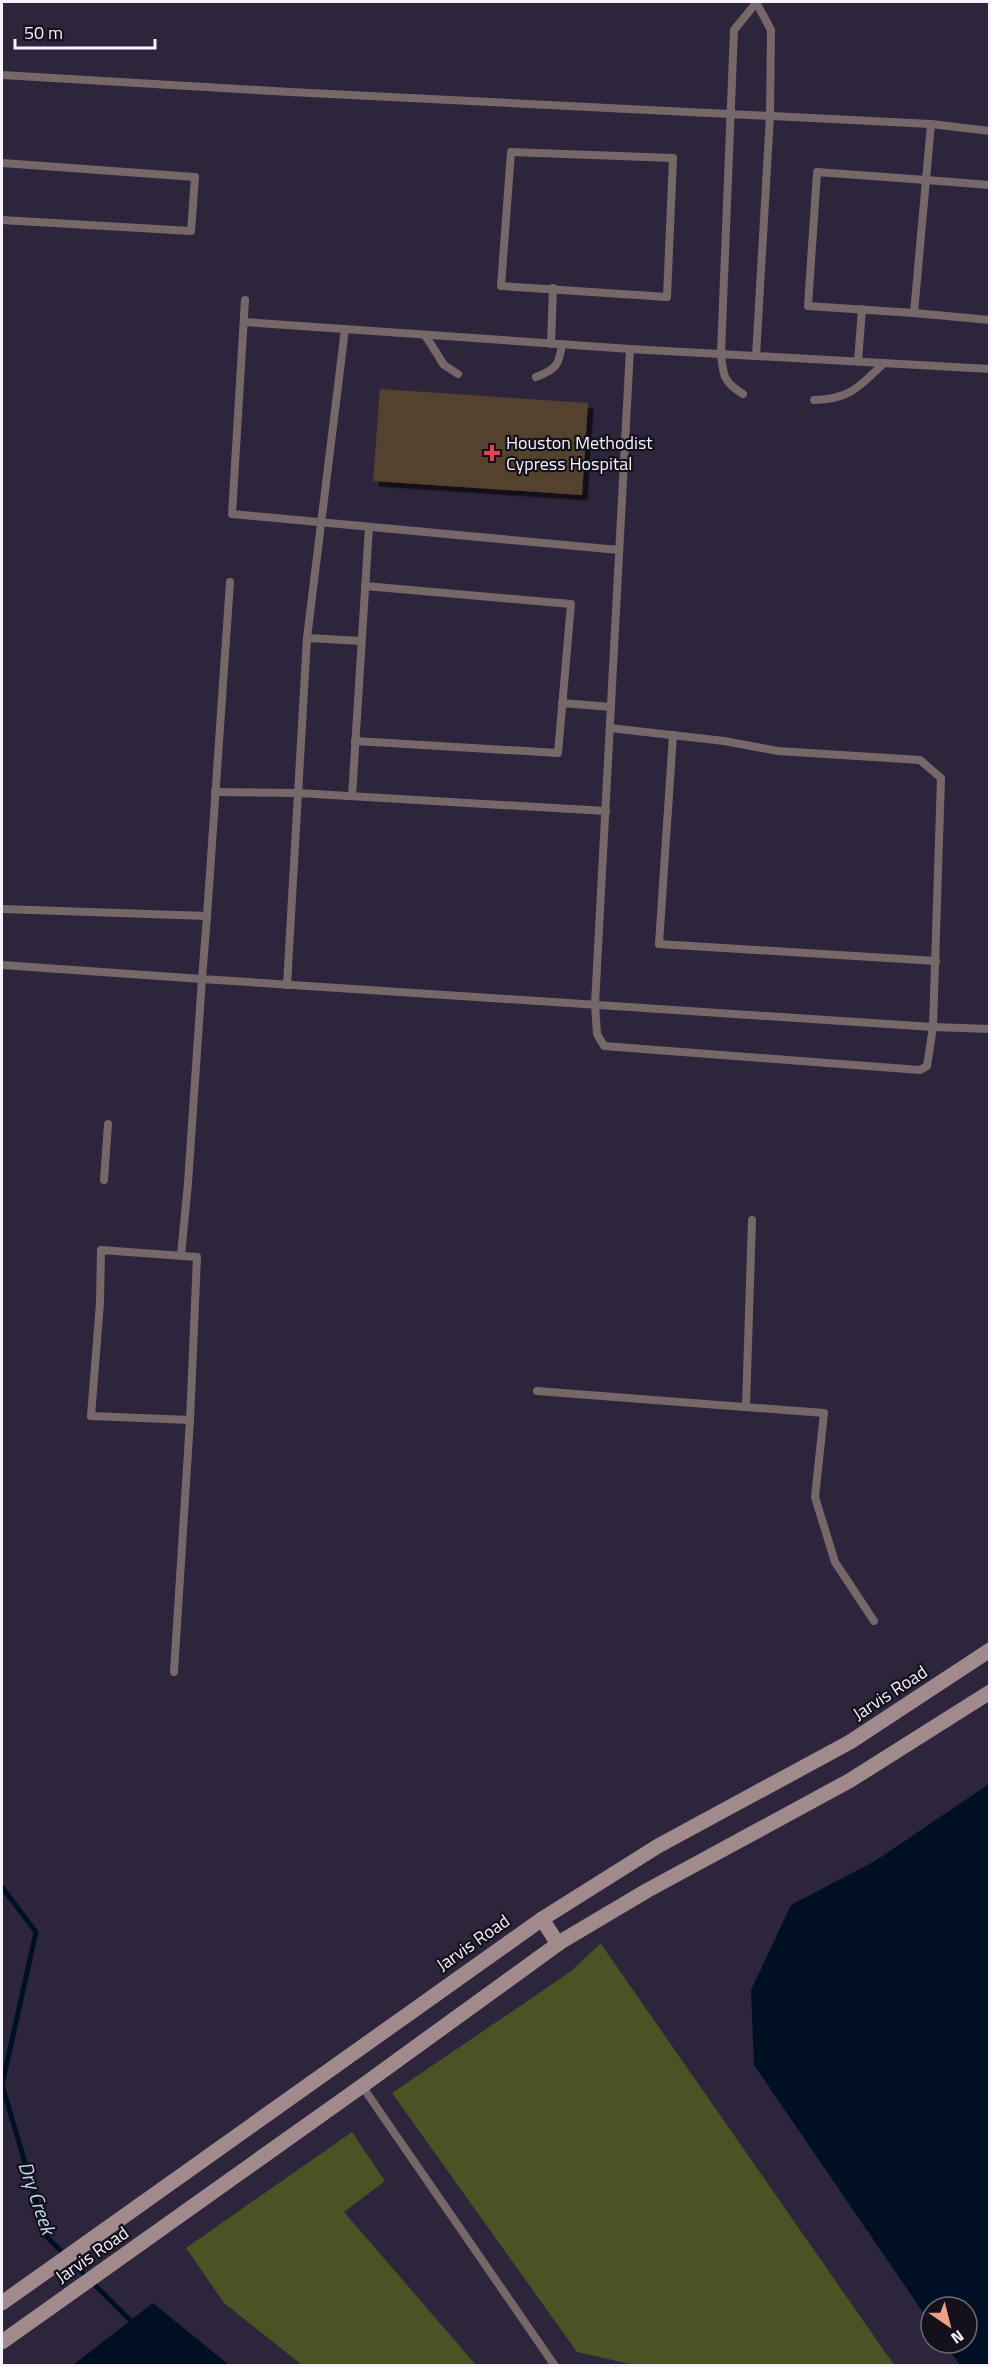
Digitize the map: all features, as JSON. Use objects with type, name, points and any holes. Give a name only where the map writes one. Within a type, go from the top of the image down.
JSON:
[{"type":"street","name":"Jarvis Road","points":[[2,2303],[542,1919],[658,1846],[850,1742],[990,1650]]},
{"type":"street","name":"Jarvis Road","points":[[2,2342],[558,1944],[648,1890],[849,1781],[990,1692]]},
{"type":"street","points":[[542,1919],[558,1944]]},
{"type":"lane","points":[[743,394],[730,387],[723,375],[721,353],[734,30],[756,2],[771,30],[770,116],[756,356]]},
{"type":"lane","points":[[2,75],[290,92],[957,125],[990,131]]},
{"type":"lane","points":[[914,313],[931,124]]},
{"type":"lane","points":[[511,152],[673,158],[667,297],[553,288],[501,286],[511,152]]},
{"type":"lane","points":[[2,163],[195,177],[191,231],[2,220]]},
{"type":"lane","points":[[990,185],[817,172],[808,306],[990,320]]},
{"type":"lane","points":[[551,344],[553,288]]},
{"type":"lane","points":[[245,300],[232,514],[619,550]]},
{"type":"lane","points":[[858,362],[862,309]]},
{"type":"lane","points":[[244,322],[630,349],[990,369]]},
{"type":"lane","points":[[287,985],[307,638],[345,329]]},
{"type":"lane","points":[[425,335],[444,365],[458,374]]},
{"type":"lane","points":[[537,377],[552,371],[559,362],[562,344]]},
{"type":"lane","points":[[610,728],[778,751],[920,760],[941,777],[933,1027],[927,1066],[920,1070],[604,1046],[597,1034],[596,1004],[619,550],[630,349]]},
{"type":"lane","points":[[814,400],[836,400],[854,390],[884,363]]},
{"type":"lane","points":[[352,796],[369,527]]},
{"type":"lane","points":[[181,1254],[188,1183],[230,582]]},
{"type":"lane","points":[[355,741],[558,753],[571,604],[365,586]]},
{"type":"lane","points":[[307,638],[361,641]]},
{"type":"lane","points":[[562,703],[611,707]]},
{"type":"lane","points":[[673,735],[659,945],[936,961]]},
{"type":"lane","points":[[215,792],[298,793],[606,811]]},
{"type":"lane","points":[[2,909],[207,916]]},
{"type":"lane","points":[[2,965],[990,1029]]},
{"type":"lane","points":[[104,1180],[108,1124]]},
{"type":"lane","points":[[746,1406],[752,1220]]},
{"type":"lane","points":[[174,1672],[190,1420],[197,1257],[181,1254],[101,1250],[100,1303],[91,1416],[190,1420]]},
{"type":"lane","points":[[537,1391],[824,1413],[815,1497],[835,1562],[874,1621]]},
{"type":"lane","points":[[362,2086],[555,2366]]},
{"type":"green space","points":[[601,1943],[894,2365],[639,2366],[577,2352],[392,2093],[570,1972]]},
{"type":"green space","points":[[352,2132],[385,2181],[344,2212],[476,2365],[302,2365],[224,2303],[186,2248]]},
{"type":"water","points":[[989,1784],[989,2365],[960,2365],[953,2355],[979,2355],[979,2295],[919,2295],[919,2306],[754,2065],[751,1990],[791,1905],[875,1861]]},
{"type":"water","points":[[153,2303],[229,2365],[73,2365]]},
{"type":"building","points":[[380,389],[588,403],[582,495],[373,481]]},
{"type":"waterway","name":"Dry Creek","points":[[2,1887],[36,1932],[2,2085],[47,2237],[134,2324]]},
{"type":"place","name":"Houston Methodist Cypress Hospital","points":[[492,453]]}]
